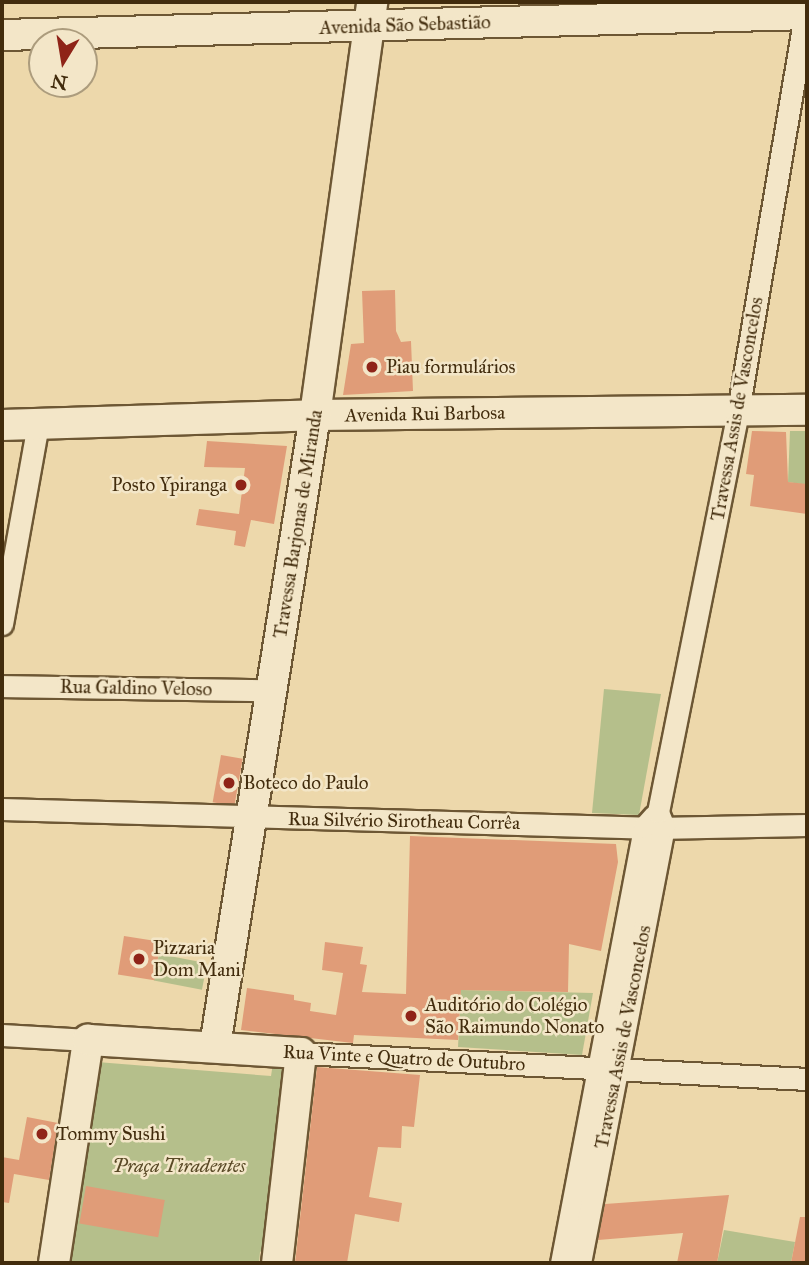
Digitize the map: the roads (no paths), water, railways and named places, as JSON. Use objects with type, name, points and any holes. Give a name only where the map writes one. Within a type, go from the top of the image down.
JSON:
[{"type":"main road","name":"Avenida São Sebastião","points":[[2,35],[371,14],[806,11]]},
{"type":"main road","name":"Travessa Barjonas de Miranda","points":[[215,1046],[315,415],[371,14]]},
{"type":"main road","name":"Avenida Rui Barbosa","points":[[2,425],[315,415],[807,410]]},
{"type":"main road","name":"Rua Vinte e Quatro de Outubro","points":[[88,1040],[302,1053]]},
{"type":"main road","points":[[54,1263],[88,1040]]},
{"type":"main road","points":[[277,1263],[302,1053]]},
{"type":"street","name":"Travessa Assis de Vasconcelos","points":[[561,1263],[607,1068],[738,411],[806,11]]},
{"type":"street","points":[[2,624],[37,424]]},
{"type":"street","name":"Rua Galdino Veloso","points":[[2,686],[271,690]]},
{"type":"street","name":"Rua Silvério Sirotheau Corrêa","points":[[2,809],[250,817],[807,825]]},
{"type":"street","name":"Rua Vinte e Quatro de Outubro","points":[[2,1035],[88,1040]]},
{"type":"street","name":"Rua Vinte e Quatro de Outubro","points":[[302,1053],[807,1079]]},
{"type":"street","name":"Travessa Assis de Vasconcelos","points":[[580,1263],[607,1068]]},
{"type":"place","name":"Piau formulários","points":[[372,367]]},
{"type":"place","name":"Posto Ypiranga","points":[[241,485]]},
{"type":"place","name":"Boteco do Paulo","points":[[229,783]]},
{"type":"place","name":"Pizzaria Dom Mani","points":[[139,959]]},
{"type":"place","name":"Auditório do Colégio São Raimundo Nonato","points":[[411,1016]]},
{"type":"place","name":"Tommy Sushi","points":[[42,1134]]},
{"type":"park label","name":"Praça Tiradentes","points":[[179,1166]]}]
